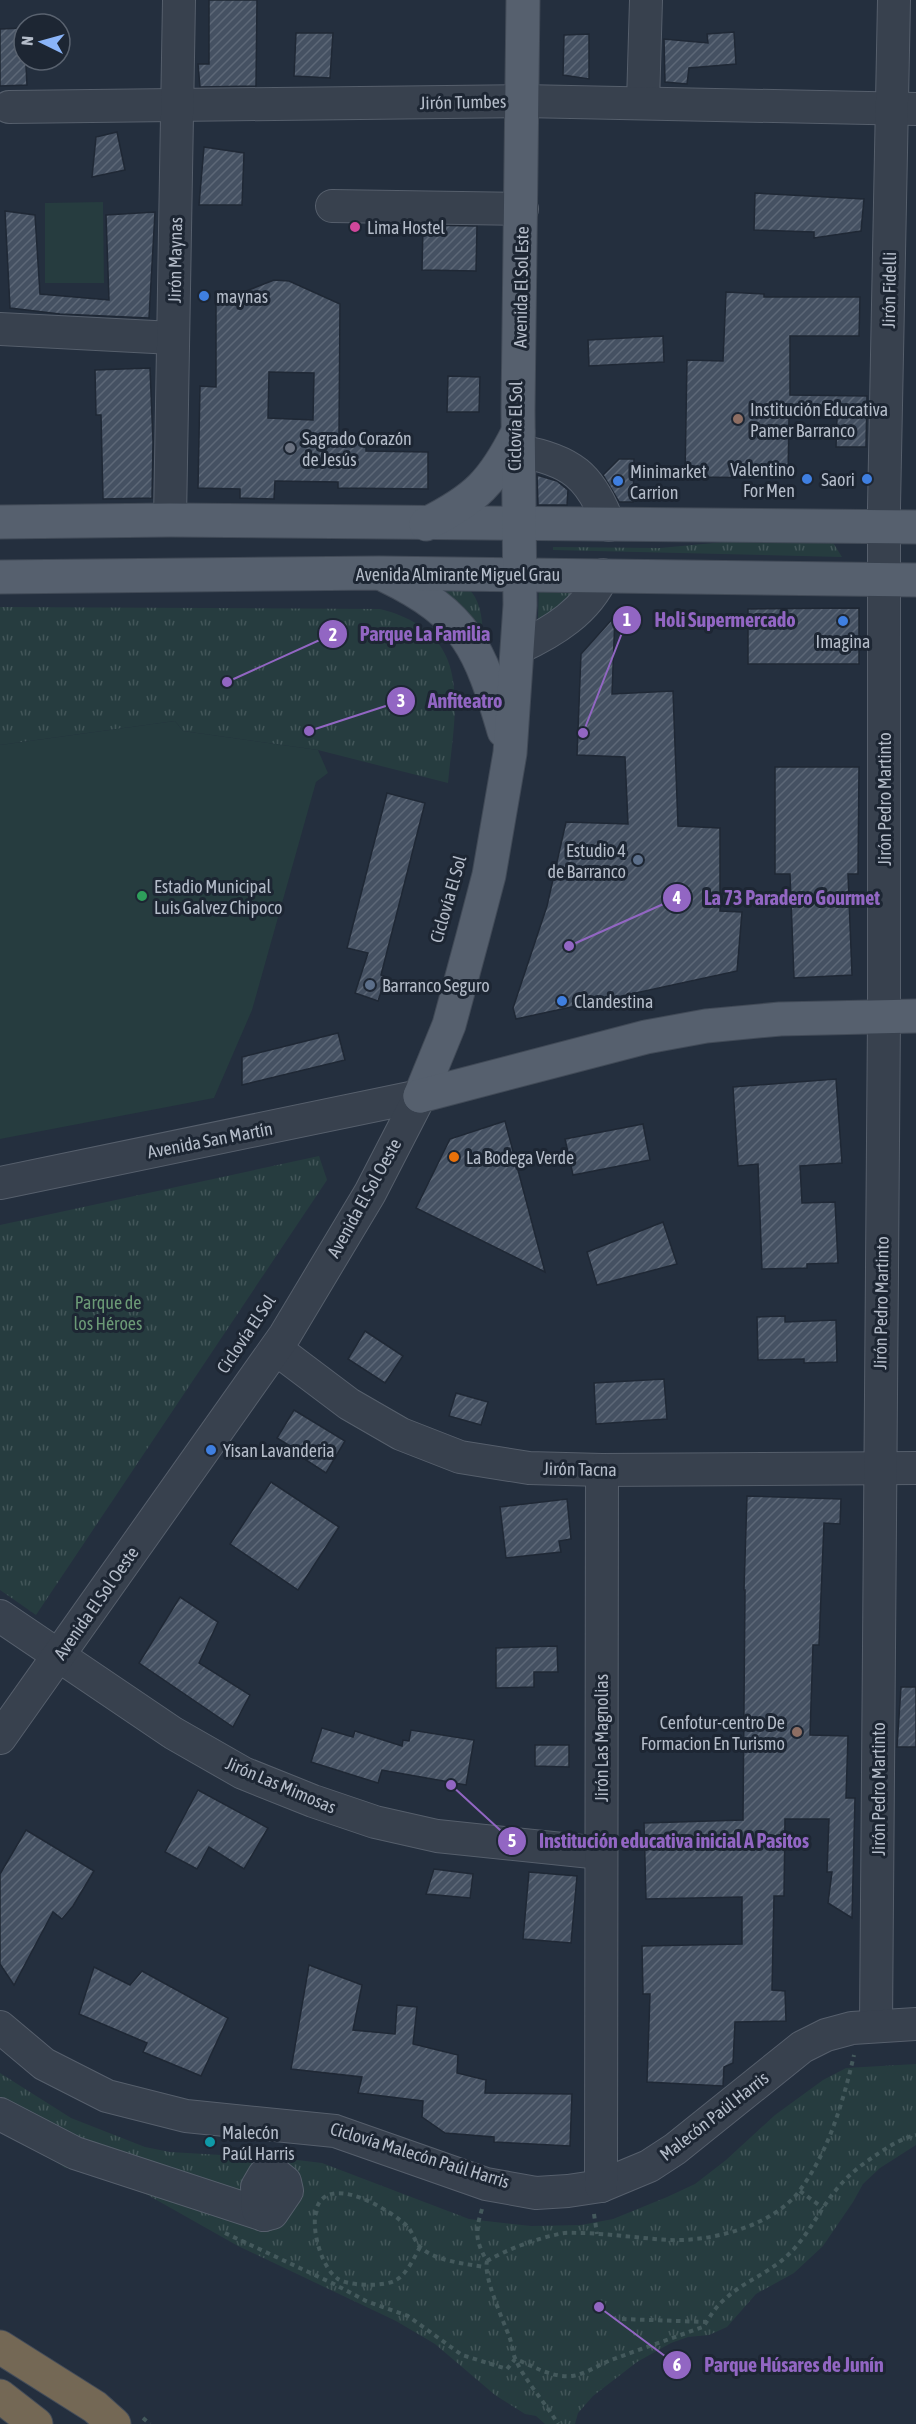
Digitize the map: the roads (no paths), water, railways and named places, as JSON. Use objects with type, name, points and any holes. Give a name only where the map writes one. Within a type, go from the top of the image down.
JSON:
[{"type":"highway","points":[[0,2347],[104,2416]]},
{"type":"highway","points":[[0,2396],[36,2424]]},
{"type":"main road","name":"Avenida El Sol Este","points":[[519,574],[523,0]]},
{"type":"main road","points":[[426,524],[455,509],[482,489],[519,440]]},
{"type":"main road","points":[[0,522],[170,520],[900,527]]},
{"type":"main road","points":[[290,522],[323,530],[332,540],[334,552],[331,560],[322,570],[309,574]]},
{"type":"main road","points":[[379,573],[416,590],[432,601],[462,631],[473,647],[492,686],[510,753]]},
{"type":"main road","name":"Avenida Almirante Miguel Grau","points":[[0,578],[379,573],[900,580]]},
{"type":"main road","name":"Avenida El Sol Oeste","points":[[420,1096],[449,1025],[491,863],[510,753],[518,648],[519,574]]},
{"type":"main road","points":[[420,1096],[646,1036],[780,1019],[916,1016]]},
{"type":"street","name":"Jirón Maynas","points":[[170,520],[179,0]]},
{"type":"street","points":[[643,103],[646,0]]},
{"type":"street","name":"Jirón Fidelli","points":[[894,0],[904,109],[900,580]]},
{"type":"street","name":"Jirón Tumbes","points":[[9,107],[524,102],[904,109]]},
{"type":"street","points":[[332,206],[522,209]]},
{"type":"street","points":[[0,329],[173,338]]},
{"type":"street","points":[[519,440],[578,473],[594,489],[609,525]]},
{"type":"street","points":[[518,648],[563,624],[587,601],[603,575]]},
{"type":"street","name":"Jirón Pedro Martinto","points":[[864,2027],[879,1467],[884,1016],[900,580]]},
{"type":"street","name":"Avenida San Martín","points":[[0,1182],[420,1096]]},
{"type":"street","name":"Avenida El Sol Oeste","points":[[0,1738],[276,1349],[370,1193],[420,1096]]},
{"type":"street","name":"Jirón Tacna","points":[[276,1349],[349,1404],[401,1434],[460,1457],[529,1468],[602,1470],[916,1468]]},
{"type":"street","name":"Jirón Las Magnolias","points":[[601,2186],[602,1470]]},
{"type":"street","name":"Jirón Las Mimosas","points":[[0,1616],[173,1733],[243,1773],[313,1801],[375,1822],[437,1836],[601,1853]]},
{"type":"street","name":"Malecón Paúl Harris","points":[[0,2027],[44,2064],[107,2096],[186,2116],[335,2131],[486,2184],[536,2193],[601,2186],[648,2166],[675,2149],[801,2047],[826,2035],[864,2027],[916,2024]]},
{"type":"street","points":[[0,2114],[75,2153],[264,2215],[272,2213],[286,2192],[285,2182],[274,2173],[277,2125]]},
{"type":"place","name":"Lima Hostel","points":[[355,227]]},
{"type":"place","name":"maynas","points":[[204,296]]},
{"type":"place","name":"Institución Educativa Pamer Barranco","points":[[738,419]]},
{"type":"place","name":"Sagrado Corazón de Jesús","points":[[290,448]]},
{"type":"place","name":"Valentino For Men","points":[[807,479]]},
{"type":"place","name":"Saori","points":[[867,479]]},
{"type":"place","name":"Minimarket Carrion","points":[[618,481]]},
{"type":"place","name":"Imagina","points":[[843,621]]},
{"type":"place","name":"Parque La Familia","points":[[227,682]]},
{"type":"place","name":"Anfiteatro","points":[[309,731]]},
{"type":"place","name":"Holi Supermercado","points":[[583,733]]},
{"type":"place","name":"Estudio 4 de Barranco","points":[[638,860]]},
{"type":"place","name":"Estadio Municipal Luis Galvez Chipoco","points":[[142,896]]},
{"type":"place","name":"La 73 Paradero Gourmet","points":[[569,946]]},
{"type":"place","name":"Barranco Seguro","points":[[370,985]]},
{"type":"place","name":"Clandestina","points":[[562,1001]]},
{"type":"place","name":"La Bodega Verde","points":[[454,1157]]},
{"type":"place","name":"Yisan Lavanderia","points":[[211,1450]]},
{"type":"place","name":"Cenfotur-centro De Formacion En Turismo","points":[[797,1732]]},
{"type":"place","name":"Institución educativa inicial A Pasitos","points":[[451,1785]]},
{"type":"place","name":"Malecón Paúl Harris","points":[[210,2142]]},
{"type":"place","name":"Parque Húsares de Junín","points":[[599,2307]]},
{"type":"park label","name":"Parque de los Héroes","points":[[108,1312]]}]
